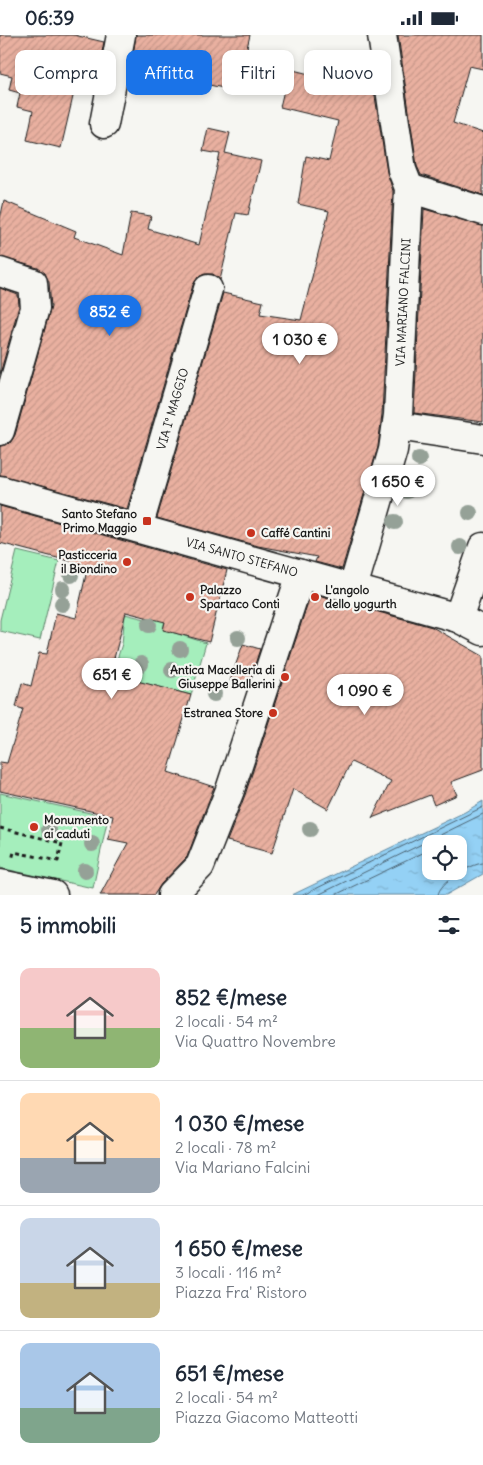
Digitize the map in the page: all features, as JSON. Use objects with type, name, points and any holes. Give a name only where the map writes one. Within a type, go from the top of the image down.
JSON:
[{"type":"street","points":[[104,124],[121,35]]},
{"type":"street","points":[[382,35],[402,170],[409,188],[483,211]]},
{"type":"street","name":"VIA MARIANO FALCINI","points":[[353,588],[393,450],[398,421],[409,188]]},
{"type":"street","points":[[0,272],[32,283],[35,308],[0,431]]},
{"type":"street","name":"VIA I° MAGGIO","points":[[138,529],[208,289]]},
{"type":"street","points":[[398,421],[483,439]]},
{"type":"street","name":"VIA SANTO STEFANO","points":[[0,490],[458,618],[483,631]]},
{"type":"street","points":[[458,618],[483,547]]},
{"type":"street","points":[[172,895],[200,866],[230,791],[301,574]]},
{"type":"street","points":[[5,877],[53,895]]},
{"type":"path","points":[[0,829],[62,843],[58,861],[14,852],[5,877]]},
{"type":"green space","points":[[17,551],[59,561],[40,640],[0,631],[0,620]]},
{"type":"green space","points":[[152,595],[170,599],[163,629],[206,643],[191,695],[112,675],[122,644],[125,614],[145,619]]},
{"type":"green space","points":[[0,793],[108,817],[93,888],[0,868]]},
{"type":"water","points":[[483,801],[483,874],[446,895],[292,895],[465,812]]},
{"type":"building","points":[[0,35],[74,35],[104,42],[102,50],[15,50],[15,92],[9,90],[12,76],[0,73]]},
{"type":"building","points":[[136,35],[250,35],[247,50],[222,50],[222,88],[212,86],[212,50],[134,50]]},
{"type":"building","points":[[398,35],[483,35],[483,69],[469,66],[453,123],[483,133],[483,195],[421,175],[417,166]]},
{"type":"building","points":[[294,70],[304,73],[304,95],[375,95],[387,172],[393,191],[382,414],[378,447],[342,569],[315,562],[317,557],[258,546],[157,518],[223,293],[263,302],[260,314],[301,320],[329,211],[298,204],[306,156],[329,161],[338,121],[280,107],[283,95],[294,95]]},
{"type":"building","points":[[20,95],[73,95],[61,148],[27,140],[33,111],[17,107]]},
{"type":"building","points":[[208,128],[230,133],[225,153],[261,161],[248,215],[236,213],[220,280],[213,274],[205,274],[198,277],[193,285],[127,509],[0,475],[0,446],[10,443],[15,435],[51,307],[49,282],[45,273],[38,268],[0,257],[0,219],[4,201],[76,231],[74,237],[123,255],[131,213],[151,216],[148,229],[199,245],[220,154],[203,151]]},
{"type":"building","points":[[424,209],[483,226],[483,422],[414,413]]},
{"type":"building","points":[[0,288],[18,295],[19,306],[0,374]]},
{"type":"building","points":[[0,506],[227,570],[209,642],[163,630],[165,622],[126,612],[110,674],[191,695],[168,772],[214,787],[187,857],[161,884],[154,895],[100,895],[128,843],[108,839],[113,816],[0,791],[0,762],[7,763],[23,709],[16,707],[22,683],[31,686],[39,653],[47,654],[56,613],[76,618],[88,566],[0,543]]},
{"type":"building","points":[[311,593],[432,627],[483,656],[483,770],[451,782],[457,795],[434,805],[430,795],[372,818],[391,781],[351,762],[328,809],[293,789],[272,853],[227,841],[245,795]]},
{"type":"building","points":[[243,644],[260,649],[248,686],[230,681]]},
{"type":"place","name":"Santo Stefano Primo Maggio","points":[[147,521]]},
{"type":"place","name":"Caffé Cantini","points":[[251,533]]},
{"type":"place","name":"Pasticceria il Biondino","points":[[127,562]]},
{"type":"place","name":"Palazzo Spartaco Conti","points":[[190,597]]},
{"type":"place","name":"L'angolo dello yogurth","points":[[315,597]]},
{"type":"place","name":"Antica Macelleria di Giuseppe Ballerini","points":[[285,677]]},
{"type":"place","name":"Estranea Store","points":[[273,713]]},
{"type":"place","name":"Monumento ai caduti","points":[[34,827]]}]
